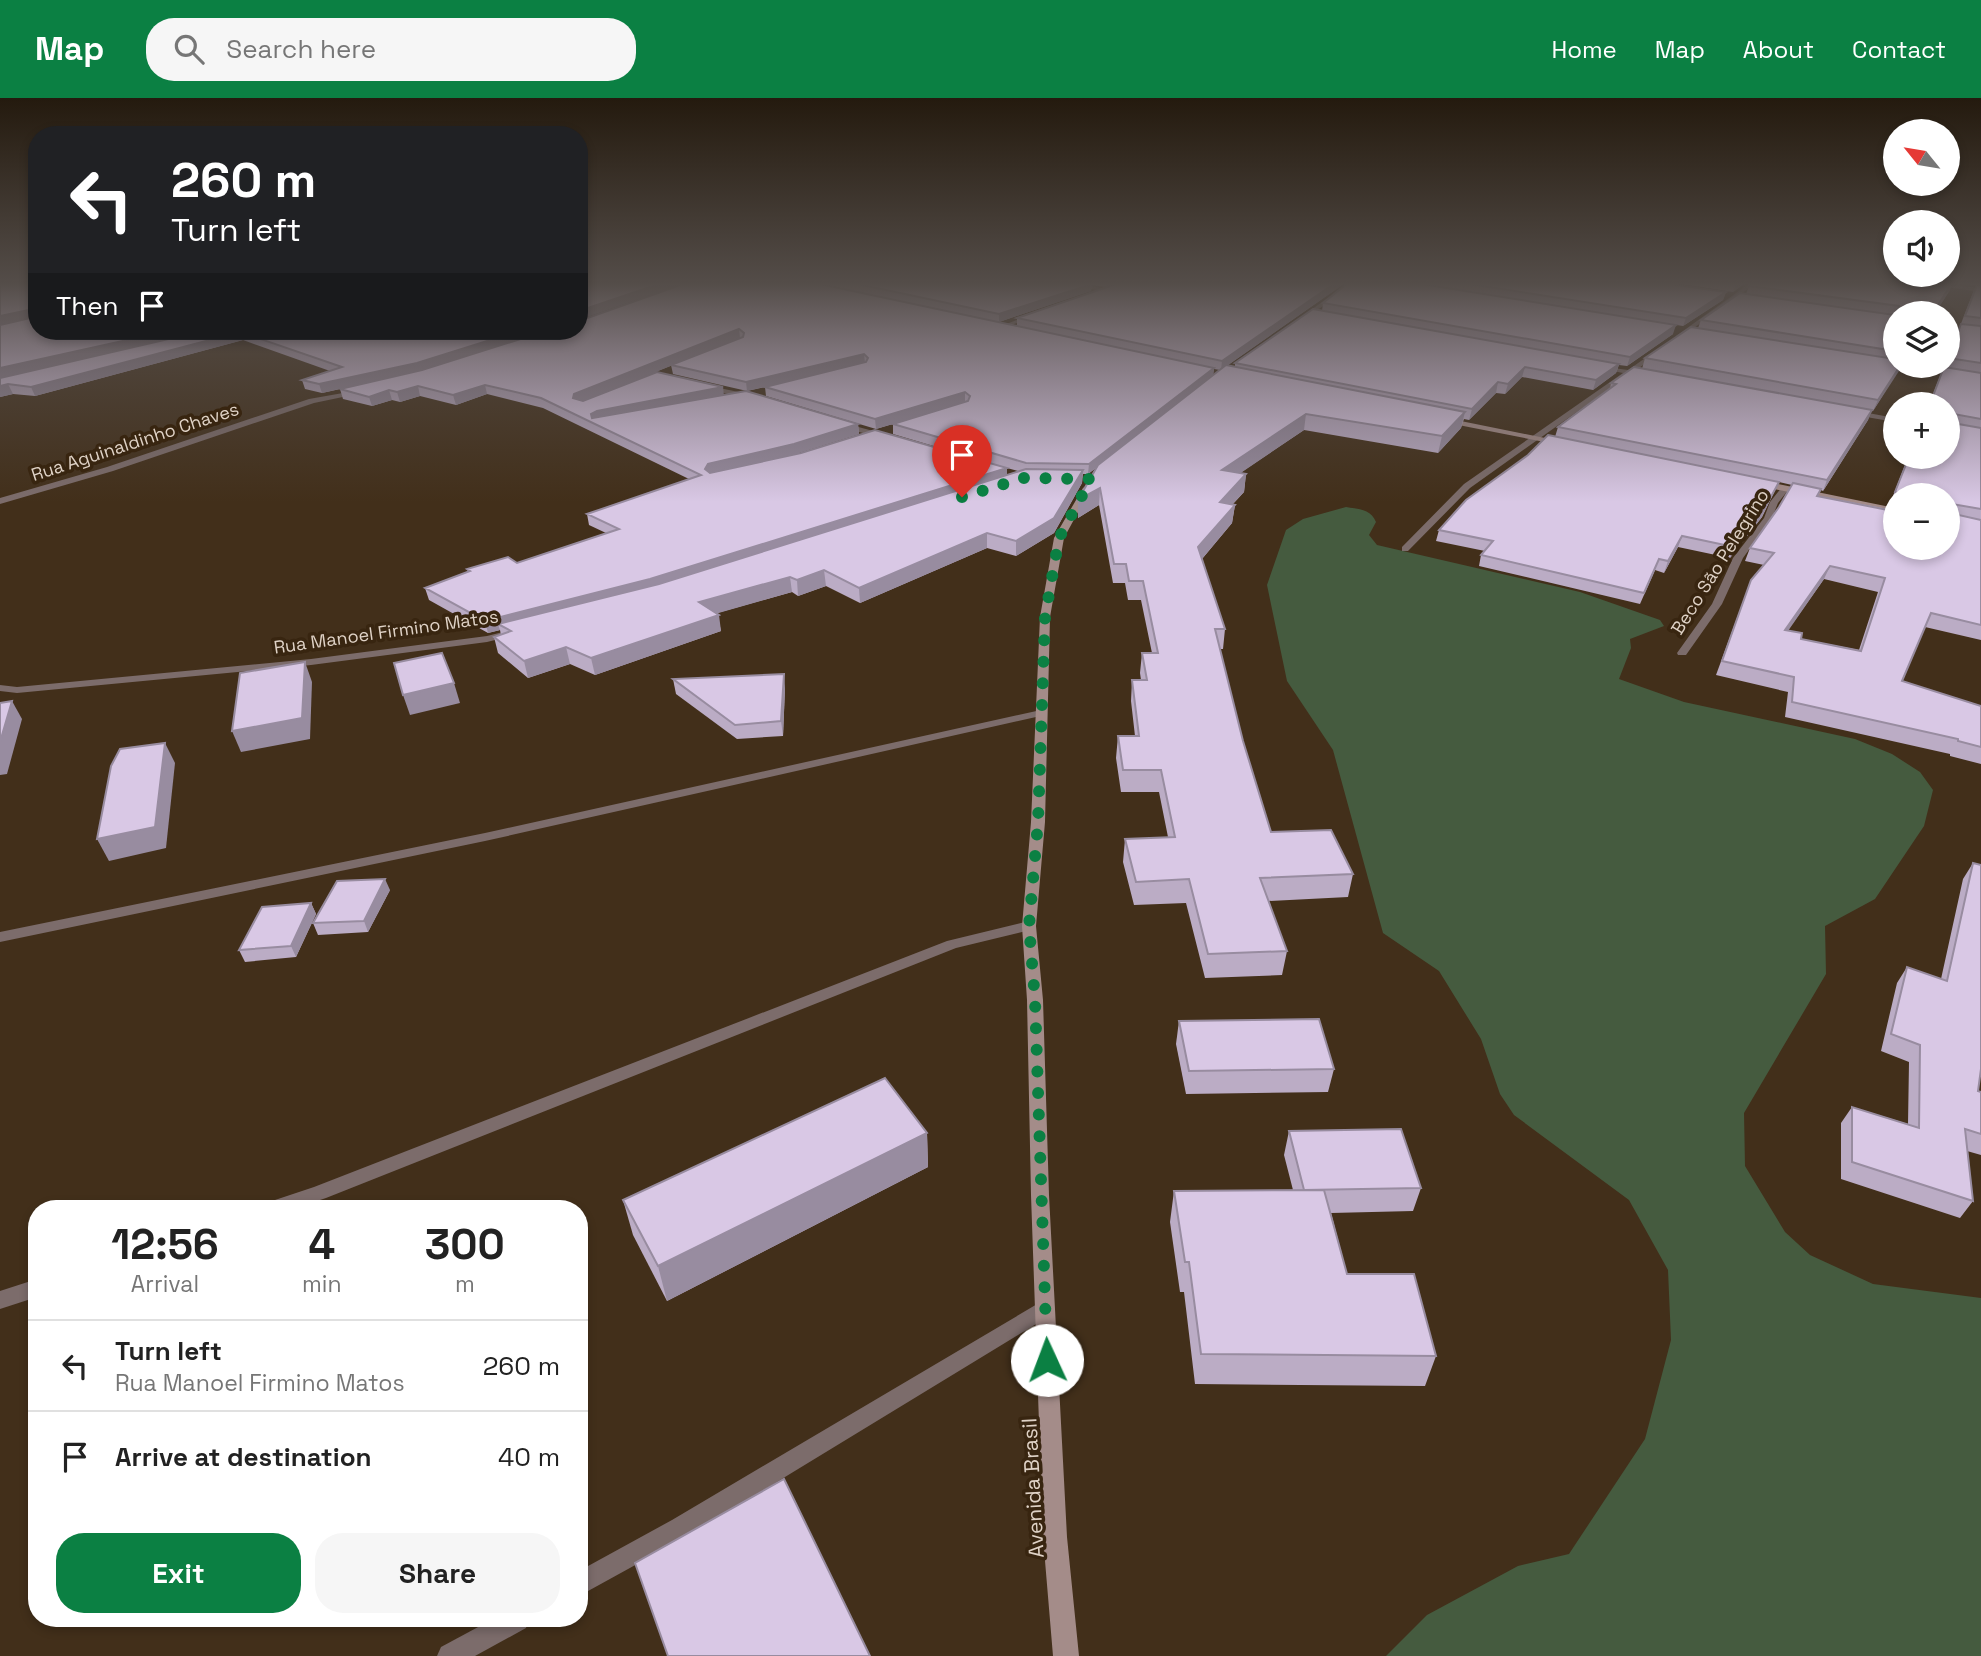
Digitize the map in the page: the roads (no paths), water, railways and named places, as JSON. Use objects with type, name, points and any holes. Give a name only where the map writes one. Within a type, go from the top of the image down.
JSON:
[{"type":"street","points":[[1405,550],[1467,486],[1653,356]]},
{"type":"street","points":[[1590,365],[1657,377]]},
{"type":"street","points":[[1960,376],[1981,379]]},
{"type":"street","points":[[696,385],[759,397]]},
{"type":"street","name":"Rua Aguinaldinho Chaves","points":[[0,501],[110,469],[312,401],[372,389]]},
{"type":"street","points":[[720,401],[747,396]]},
{"type":"street","points":[[1842,411],[1883,418]]},
{"type":"street","points":[[1440,419],[1575,446]]},
{"type":"street","points":[[826,420],[879,435],[891,435]]},
{"type":"street","points":[[856,442],[879,435]]},
{"type":"street","name":"Avenida Brasil","points":[[1066,1656],[1055,1536],[1044,1309],[1035,1000],[1029,926],[1038,822],[1045,617],[1059,538],[1092,476]]},
{"type":"street","points":[[1745,481],[1883,509]]},
{"type":"street","name":"Beco São Pelegrino","points":[[1682,653],[1717,604],[1738,558],[1768,518],[1774,502],[1785,489]]},
{"type":"street","name":"Rua Manoel Firmino Matos","points":[[0,688],[17,690],[310,662],[487,639],[527,629]]},
{"type":"street","points":[[0,937],[499,835],[1041,713]]},
{"type":"street","points":[[298,1200],[951,944],[1029,926]]},
{"type":"street","points":[[0,1300],[28,1291]]},
{"type":"street","points":[[588,1579],[680,1528],[1044,1309]]},
{"type":"street","points":[[450,1656],[503,1627]]}]
